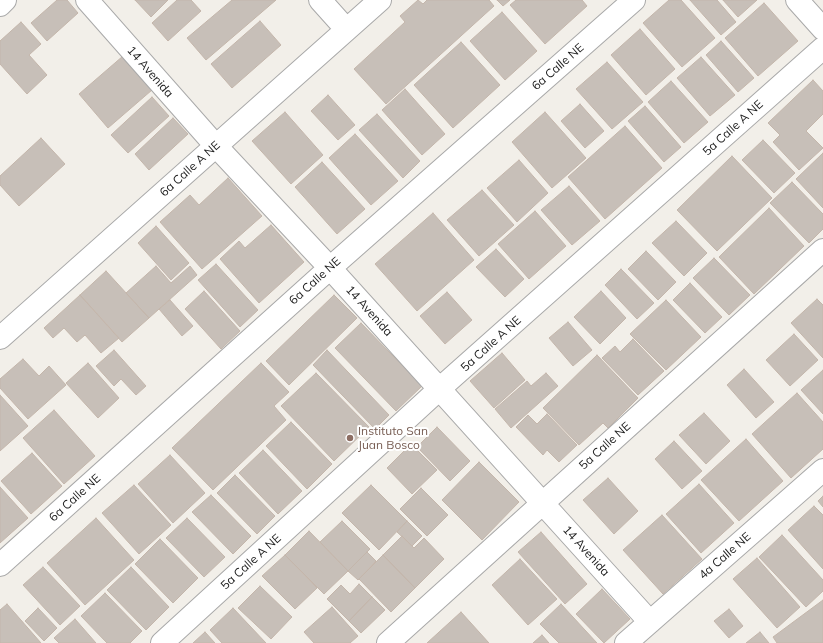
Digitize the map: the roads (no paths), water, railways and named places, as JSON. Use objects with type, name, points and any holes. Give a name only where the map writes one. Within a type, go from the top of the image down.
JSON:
[{"type":"street","points":[[0,5],[5,0]]},
{"type":"street","name":"14 Avenida","points":[[87,0],[216,146],[330,268],[650,622]]},
{"type":"street","points":[[320,0],[346,30]]},
{"type":"street","name":"6a Calle A NE","points":[[0,338],[380,0]]},
{"type":"street","name":"6a Calle NE","points":[[0,565],[330,268],[634,0]]},
{"type":"street","points":[[797,0],[823,29]]},
{"type":"street","name":"5a Calle A NE","points":[[162,643],[440,389],[823,48]]},
{"type":"street","name":"5a Calle NE","points":[[388,643],[823,250]]},
{"type":"street","name":"4a Calle NE","points":[[626,643],[823,470]]},
{"type":"place","name":"Instituto San Juan Bosco","points":[[350,438]]}]
